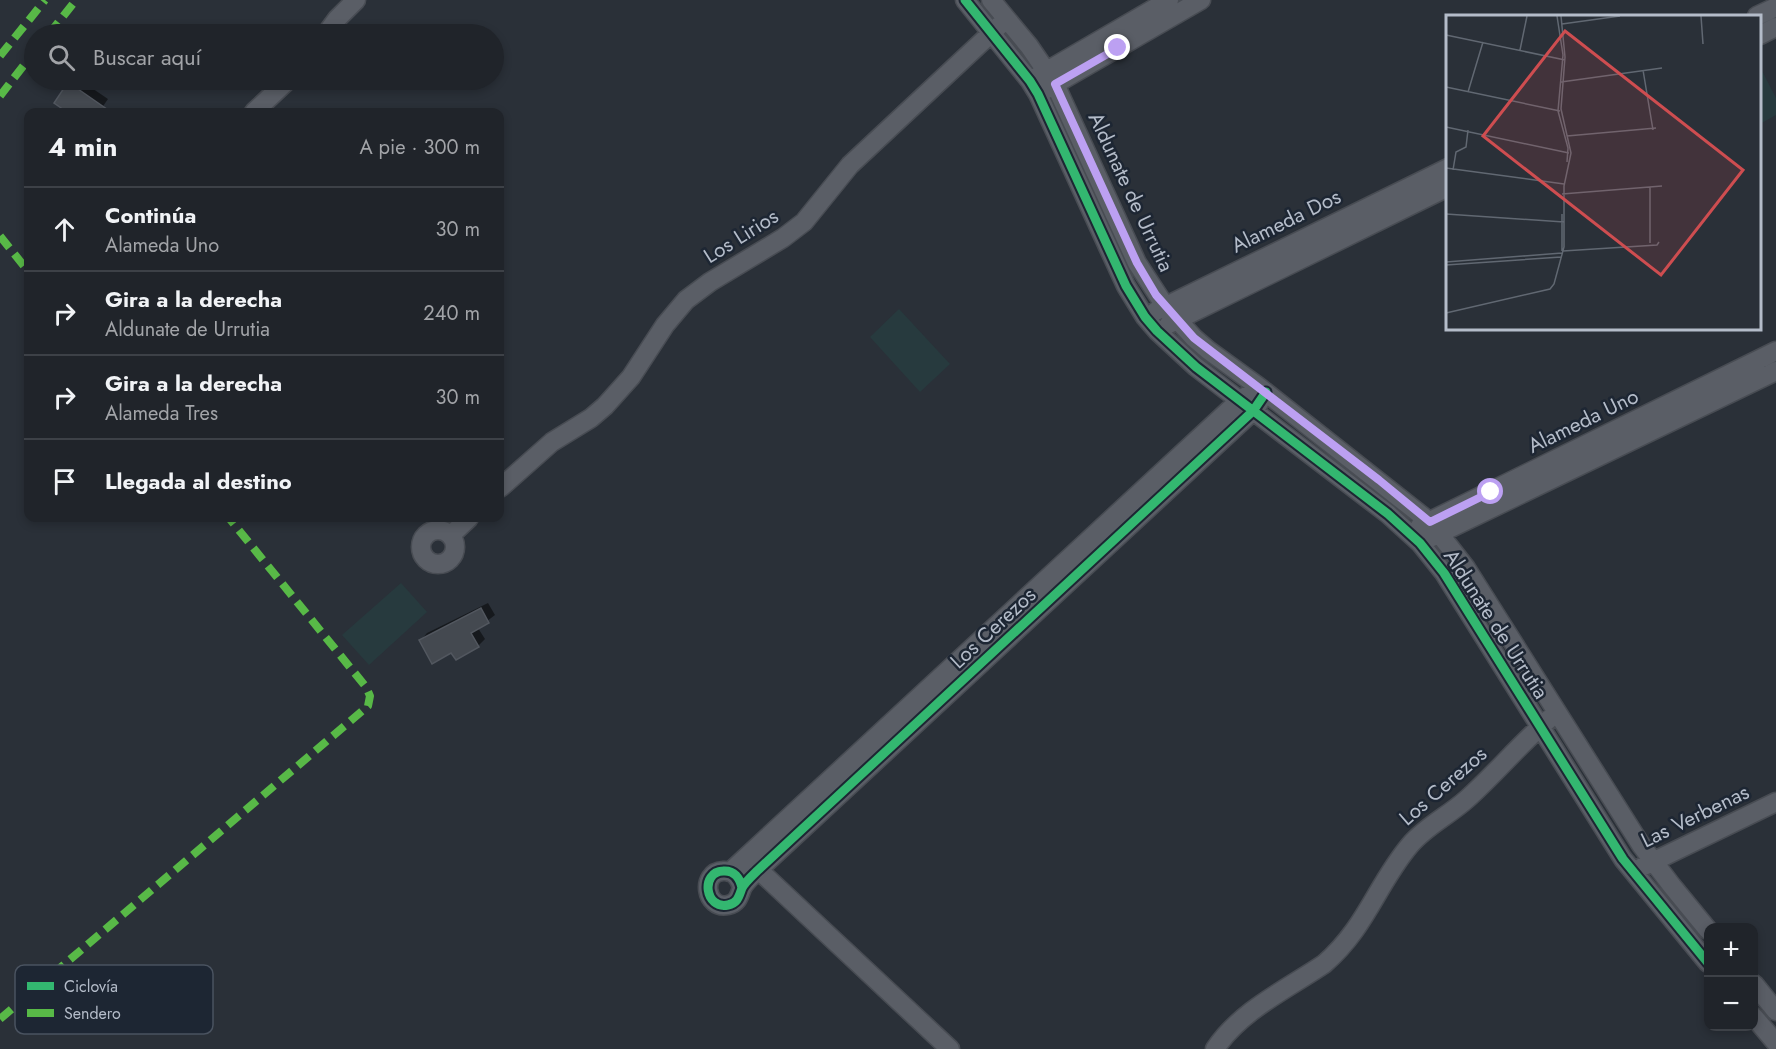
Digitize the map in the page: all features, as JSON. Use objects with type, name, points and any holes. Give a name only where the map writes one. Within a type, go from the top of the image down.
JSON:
[{"type":"street","points":[[333,24],[356,0]]},
{"type":"street","name":"Aldunate de Urrutia","points":[[965,0],[1034,87],[1120,273],[1151,324],[1184,358],[1362,492],[1415,537],[1444,573],[1633,871],[1704,958]]},
{"type":"street","name":"Aldunate de Urrutia","points":[[991,0],[1051,77],[1137,263],[1149,284],[1171,312],[1208,350],[1262,389],[1435,527],[1466,568],[1653,862],[1704,925]]},
{"type":"street","points":[[1034,87],[1168,0]]},
{"type":"street","points":[[1051,77],[1201,0]]},
{"type":"street","points":[[1759,15],[1776,7]]},
{"type":"street","name":"Los Lirios","points":[[504,484],[552,442],[591,418],[605,406],[631,377],[665,325],[686,300],[804,222],[850,165],[1007,19]]},
{"type":"street","points":[[1761,34],[1776,27]]},
{"type":"street","points":[[258,108],[277,90]]},
{"type":"street","name":"Alameda Dos","points":[[1151,324],[1446,169]]},
{"type":"street","name":"Alameda Dos","points":[[1171,312],[1446,188]]},
{"type":"street","name":"Alameda Uno","points":[[1415,537],[1776,351]]},
{"type":"street","name":"Alameda Uno","points":[[1435,527],[1776,371]]},
{"type":"street","name":"Los Cerezos","points":[[752,864],[739,898],[730,904],[720,904],[711,898],[708,888],[711,878],[719,872],[730,872],[752,864],[1247,406],[1262,389]]},
{"type":"street","points":[[451,535],[465,522]]},
{"type":"street","name":"Los Cerezos","points":[[1215,1049],[1242,1019],[1324,964],[1336,953],[1358,927],[1408,847],[1427,828],[1450,813],[1482,785],[1557,712]]},
{"type":"street","name":"Las Verbenas","points":[[1633,871],[1776,802]]},
{"type":"street","points":[[752,864],[950,1049]]},
{"type":"street","points":[[730,872],[739,878],[742,888]]},
{"type":"street","points":[[1758,989],[1776,1011]]},
{"type":"street","points":[[1758,1022],[1776,1043]]},
{"type":"green space","points":[[1761,69],[1776,98],[1776,115],[1761,123]]},
{"type":"green space","points":[[899,309],[950,364],[920,392],[870,337]]},
{"type":"green space","points":[[401,583],[427,612],[369,665],[342,635]]},
{"type":"building","points":[[63,90],[79,90],[105,108],[61,108],[54,103]]},
{"type":"building","points":[[481,608],[489,623],[471,633],[479,647],[456,660],[451,653],[432,664],[419,640]]},
{"type":"marked path","points":[[26,24],[45,0]]},
{"type":"marked path","points":[[57,24],[76,0]]},
{"type":"marked path","points":[[0,56],[24,26]]},
{"type":"marked path","points":[[0,96],[24,65]]},
{"type":"marked path","points":[[0,236],[24,266]]},
{"type":"marked path","points":[[63,965],[368,706],[370,696],[366,687],[232,522]]},
{"type":"marked path","points":[[0,1019],[15,1006]]},
{"type":"cycle path","points":[[965,0],[1038,94],[1126,286],[1145,317],[1196,367],[1388,514],[1420,543],[1444,573],[1623,859],[1704,958]]},
{"type":"cycle path","points":[[742,888],[736,875],[727,871],[716,873],[708,884],[710,897],[714,902],[728,905],[736,901],[743,886],[757,871],[1253,411],[1266,392]]},
{"type":"route","points":[[1118,48],[1055,84],[1081,136],[1137,263],[1165,306],[1208,350],[1398,494],[1430,522],[1491,492]]}]
